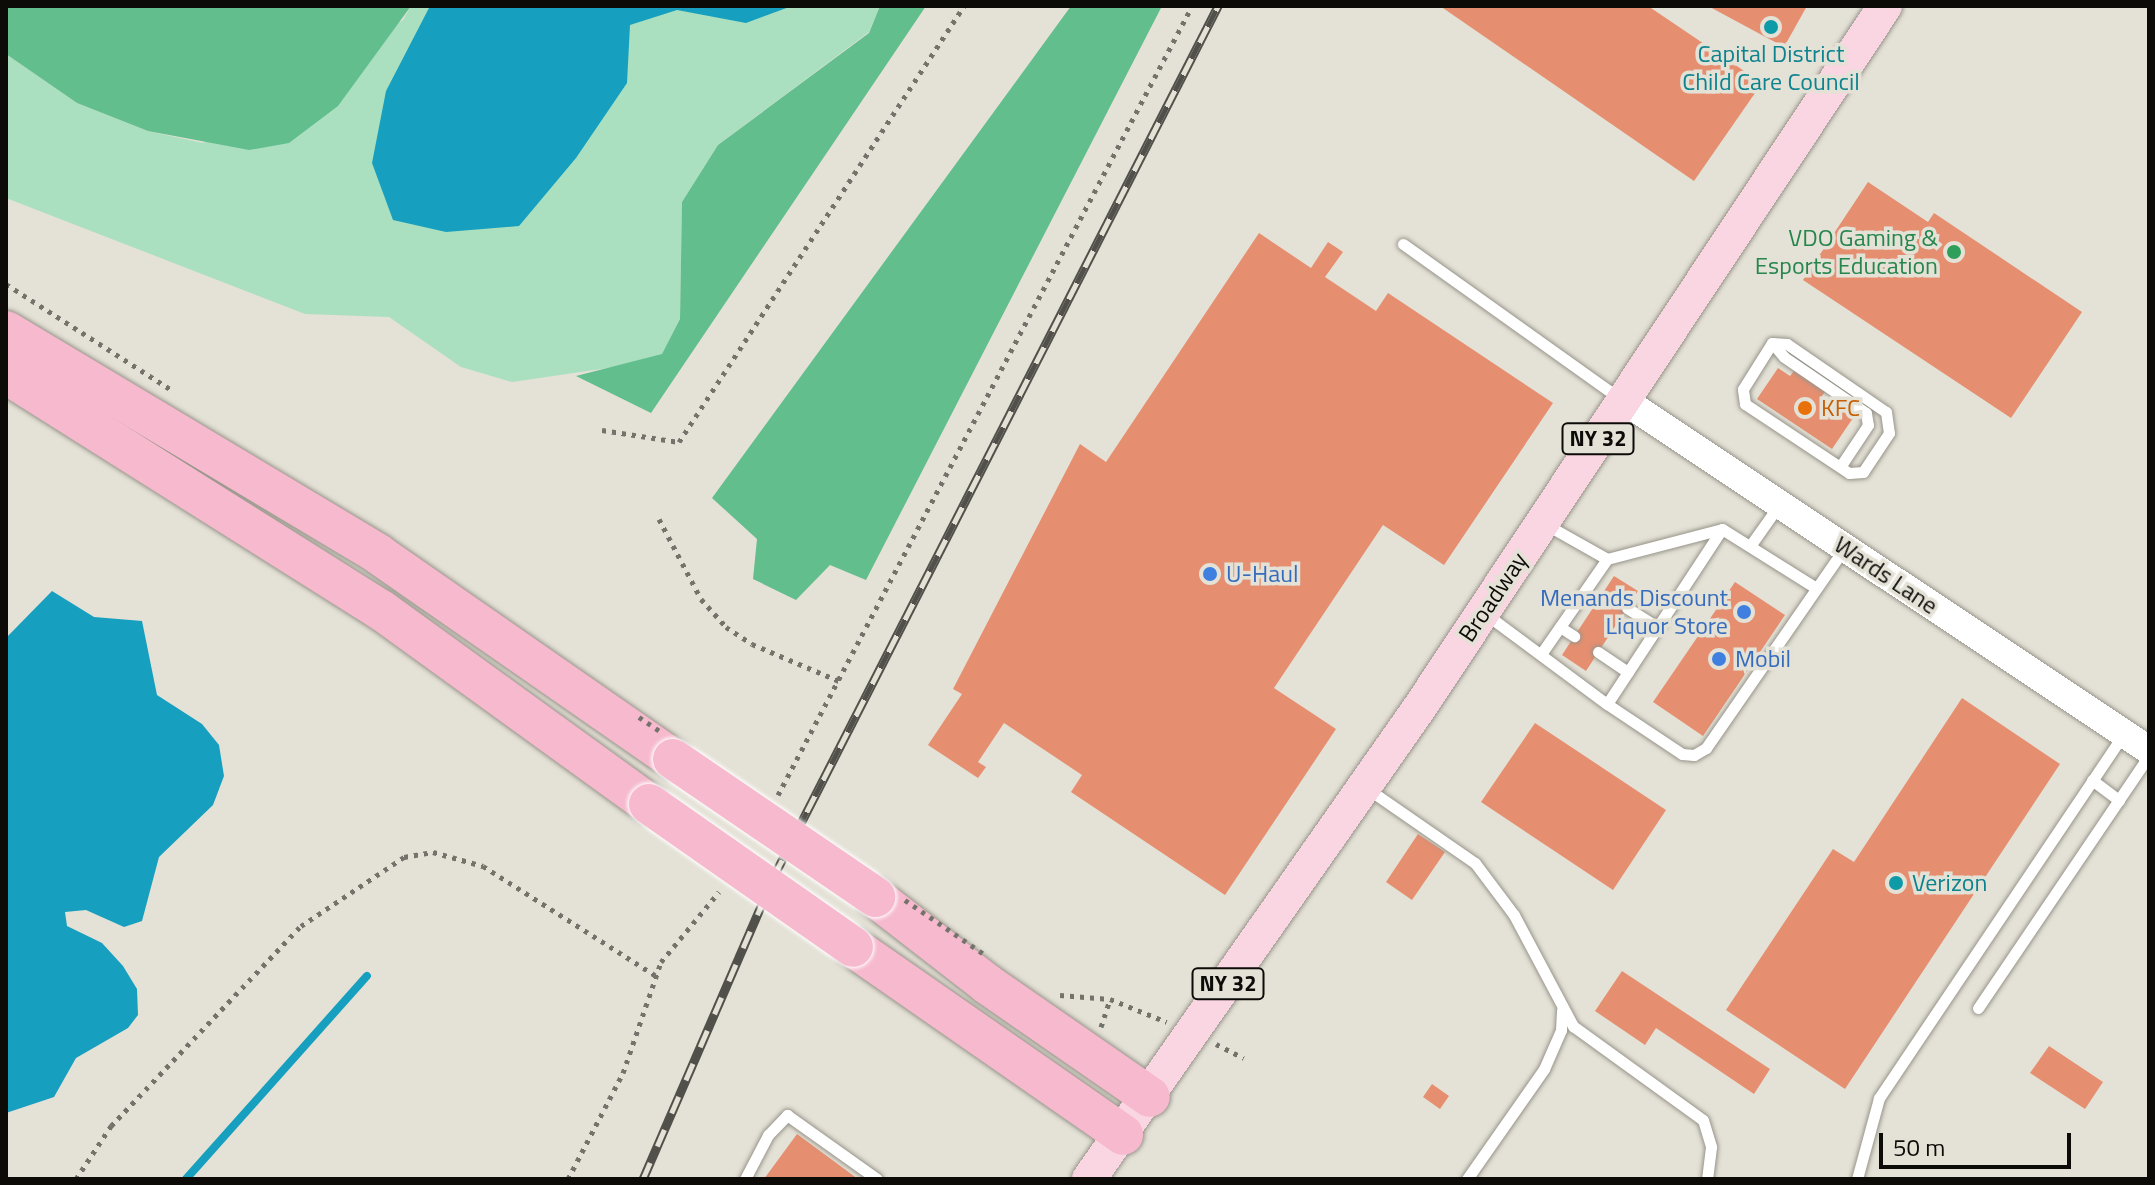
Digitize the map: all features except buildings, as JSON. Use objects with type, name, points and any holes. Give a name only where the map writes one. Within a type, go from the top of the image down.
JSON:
[{"type":"highway","points":[[6,331],[378,554],[875,897],[1150,1097]]},
{"type":"highway","points":[[6,374],[381,610],[649,804],[1123,1135]]},
{"type":"main road","name":"Broadway","points":[[1089,1179],[1194,1034],[1484,612],[1885,6]]},
{"type":"street","name":"Wards Lane","points":[[1623,400],[2149,752]]},
{"type":"lane","points":[[1403,244],[1623,400]]},
{"type":"lane","points":[[1772,343],[1784,357],[1866,413],[1868,425],[1840,467]]},
{"type":"lane","points":[[1772,343],[1787,344],[1889,416],[1887,437],[1863,472],[1852,474],[1745,404],[1743,389],[1772,343]]},
{"type":"lane","points":[[1750,546],[1780,505]]},
{"type":"lane","points":[[1544,522],[1607,559]]},
{"type":"lane","points":[[1607,704],[1722,529]]},
{"type":"lane","points":[[1541,654],[1607,559],[1722,529],[1816,588]]},
{"type":"lane","points":[[1484,612],[1607,704],[1682,754],[1694,755],[1706,748],[1845,548]]},
{"type":"lane","points":[[1590,584],[1603,592]]},
{"type":"lane","points":[[1627,608],[1658,627]]},
{"type":"lane","points":[[1560,627],[1574,636]]},
{"type":"lane","points":[[1598,652],[1628,672]]},
{"type":"lane","points":[[1857,1179],[1879,1098],[2124,733]]},
{"type":"lane","points":[[1978,1008],[2149,752]]},
{"type":"lane","points":[[2092,780],[2119,800]]},
{"type":"lane","points":[[1364,786],[1475,863],[1514,915],[1560,1001],[1585,1037],[1703,1120],[1711,1147],[1707,1179]]},
{"type":"lane","points":[[1467,1179],[1553,1053],[1561,1030],[1560,1001]]},
{"type":"lane","points":[[745,1179],[768,1135],[787,1115],[877,1179]]},
{"type":"path","points":[[602,430],[679,442],[964,6]]},
{"type":"path","points":[[773,805],[1192,6]]},
{"type":"path","points":[[659,519],[701,599],[726,627],[752,644],[839,681]]},
{"type":"path","points":[[76,1179],[111,1126],[301,926],[404,857],[433,852],[483,866],[655,975]]},
{"type":"path","points":[[568,1179],[623,1073],[655,975],[725,883]]},
{"type":"path","points":[[1091,1056],[1110,999],[1244,1058]]},
{"type":"green space","points":[[6,6],[411,6],[338,106],[289,143],[249,150],[148,131],[77,103],[6,54]]},
{"type":"green space","points":[[411,6],[880,6],[869,32],[718,145],[682,202],[680,319],[662,355],[628,365],[512,382],[461,367],[389,317],[305,314],[6,198],[6,54],[77,103],[148,131],[203,143],[403,20]]},
{"type":"green space","points":[[880,6],[926,6],[651,413],[576,376],[662,354],[680,319],[682,202],[718,145],[869,33]]},
{"type":"green space","points":[[1071,6],[1162,6],[866,580],[830,565],[796,600],[753,579],[757,539],[712,498]]},
{"type":"water","points":[[430,6],[792,6],[746,23],[677,10],[630,25],[627,83],[576,158],[519,226],[446,232],[393,220],[372,163],[386,91]]},
{"type":"water","points":[[52,591],[94,617],[142,621],[157,695],[202,724],[219,745],[224,776],[213,805],[159,857],[142,921],[124,927],[86,910],[65,912],[67,926],[102,943],[123,966],[137,989],[138,1015],[128,1028],[76,1058],[54,1097],[6,1113],[6,638]]},
{"type":"waterway","points":[[186,1179],[367,976]]},
{"type":"railway","points":[[643,1179],[774,876],[1218,6]]},
{"type":"place","name":"Capital District Child Care Council","points":[[1771,27]]},
{"type":"place","name":"VDO Gaming & Esports Education","points":[[1954,252]]},
{"type":"place","name":"KFC","points":[[1805,408]]},
{"type":"place","name":"U-Haul","points":[[1210,574]]},
{"type":"place","name":"Menands Discount Liquor Store","points":[[1744,612]]},
{"type":"place","name":"Mobil","points":[[1719,659]]},
{"type":"place","name":"Verizon","points":[[1896,883]]}]
